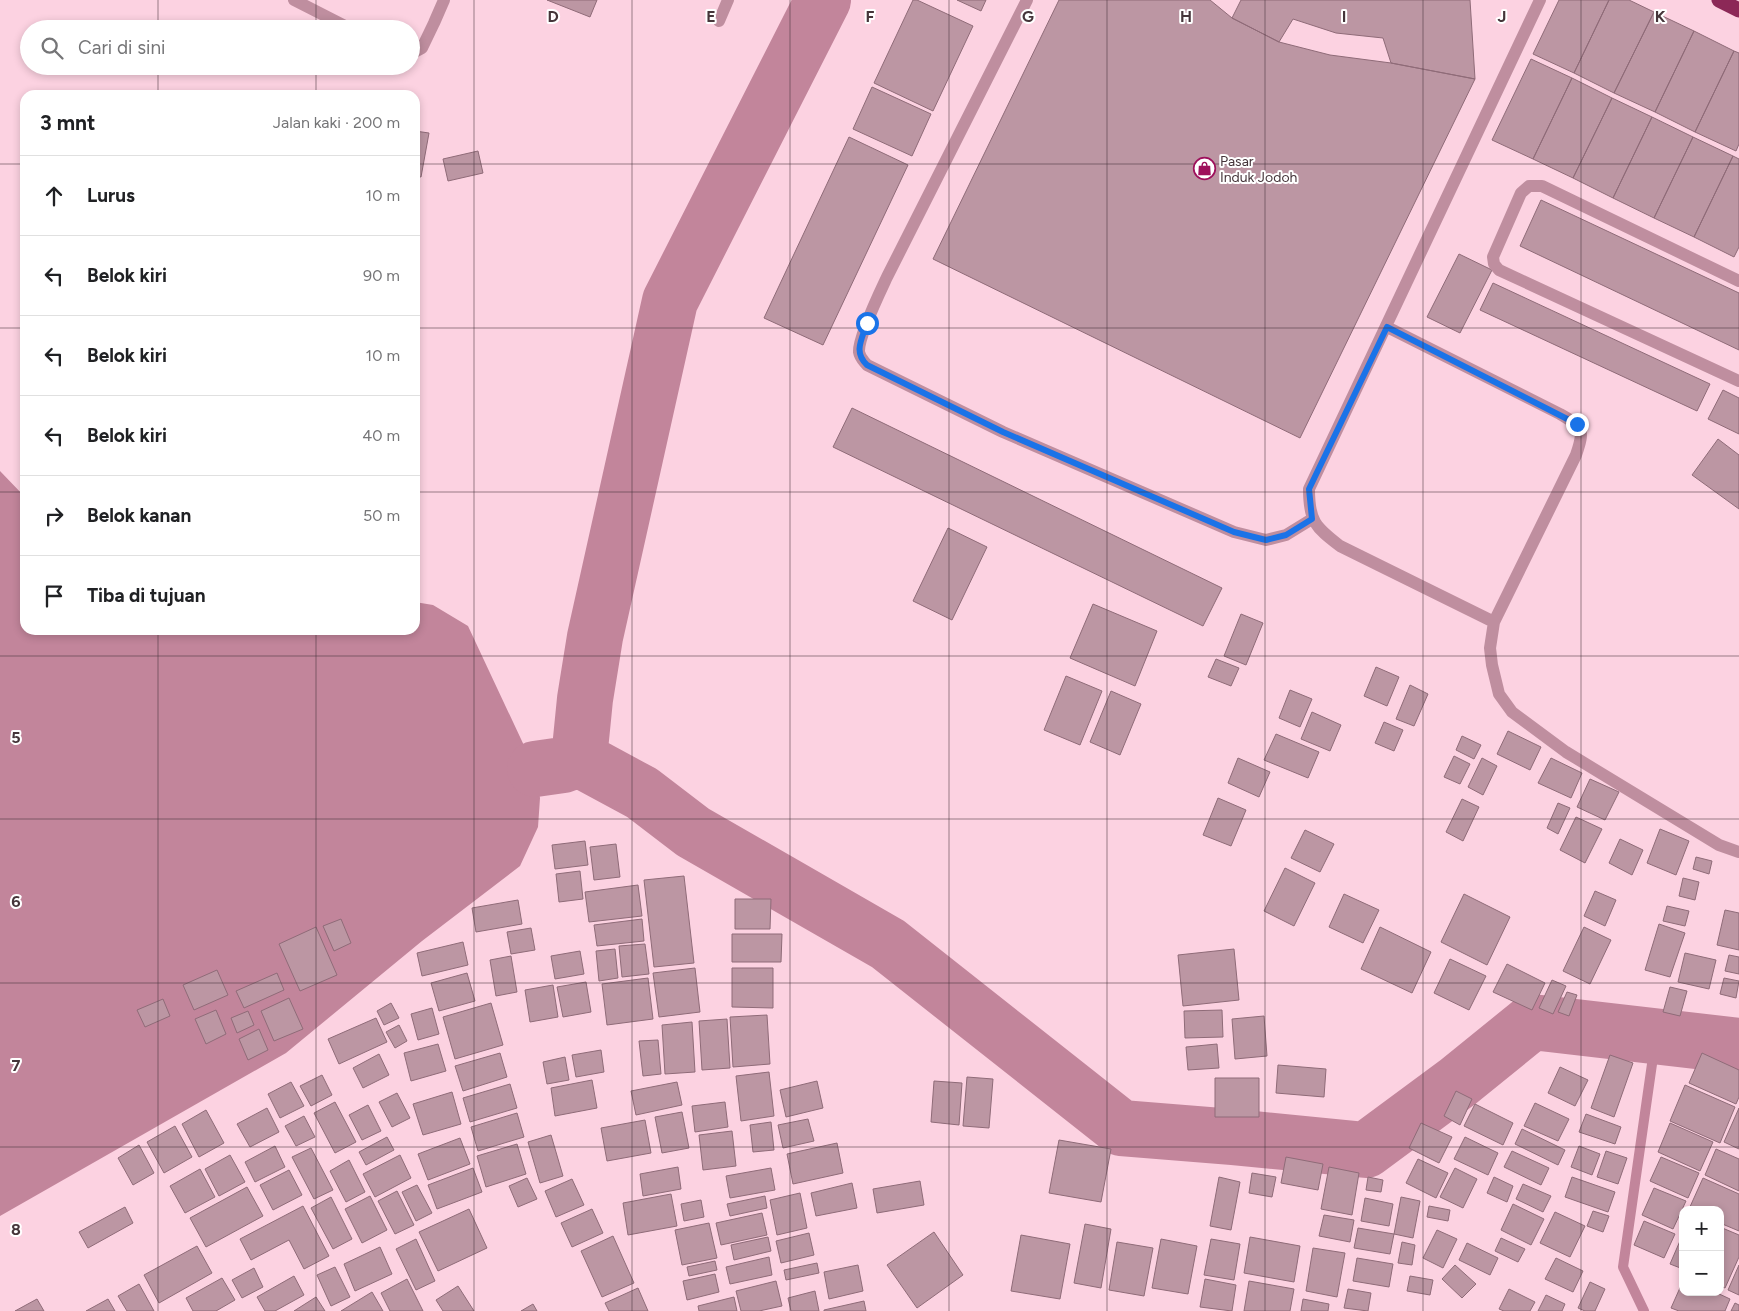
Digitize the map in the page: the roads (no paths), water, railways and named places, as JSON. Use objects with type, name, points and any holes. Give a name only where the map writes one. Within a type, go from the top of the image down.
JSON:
[{"type":"highway","points":[[1719,0],[1739,10]]},
{"type":"street","points":[[294,0],[333,20]]},
{"type":"street","points":[[420,49],[434,24],[444,0]]},
{"type":"street","points":[[719,22],[728,0]]},
{"type":"street","points":[[1027,0],[887,277],[867,323],[859,349],[860,358],[867,365],[1003,432],[1234,532],[1266,540],[1286,535],[1312,519]]},
{"type":"street","points":[[1494,622],[1340,546],[1322,532],[1312,519],[1309,489],[1540,0]]},
{"type":"street","points":[[1739,281],[1542,186],[1530,186],[1521,193],[1493,257],[1494,264],[1499,270],[1739,382]]},
{"type":"street","points":[[1387,327],[1560,414],[1577,424],[1581,433],[1581,441],[1576,455],[1494,622],[1490,648],[1499,694],[1512,712],[1575,757],[1719,844],[1739,852]]},
{"type":"waterway","points":[[535,769],[563,765],[579,759],[585,699],[595,637],[670,301],[823,0]]},
{"type":"waterway","points":[[579,759],[642,793],[693,832],[888,944],[1121,1128],[1366,1150],[1458,1082],[1532,1022],[1739,1046]]},
{"type":"waterway","points":[[1644,1311],[1623,1267],[1656,1036]]},
{"type":"place","name":"Pasar Induk Jodoh","points":[[1204,169]]}]
